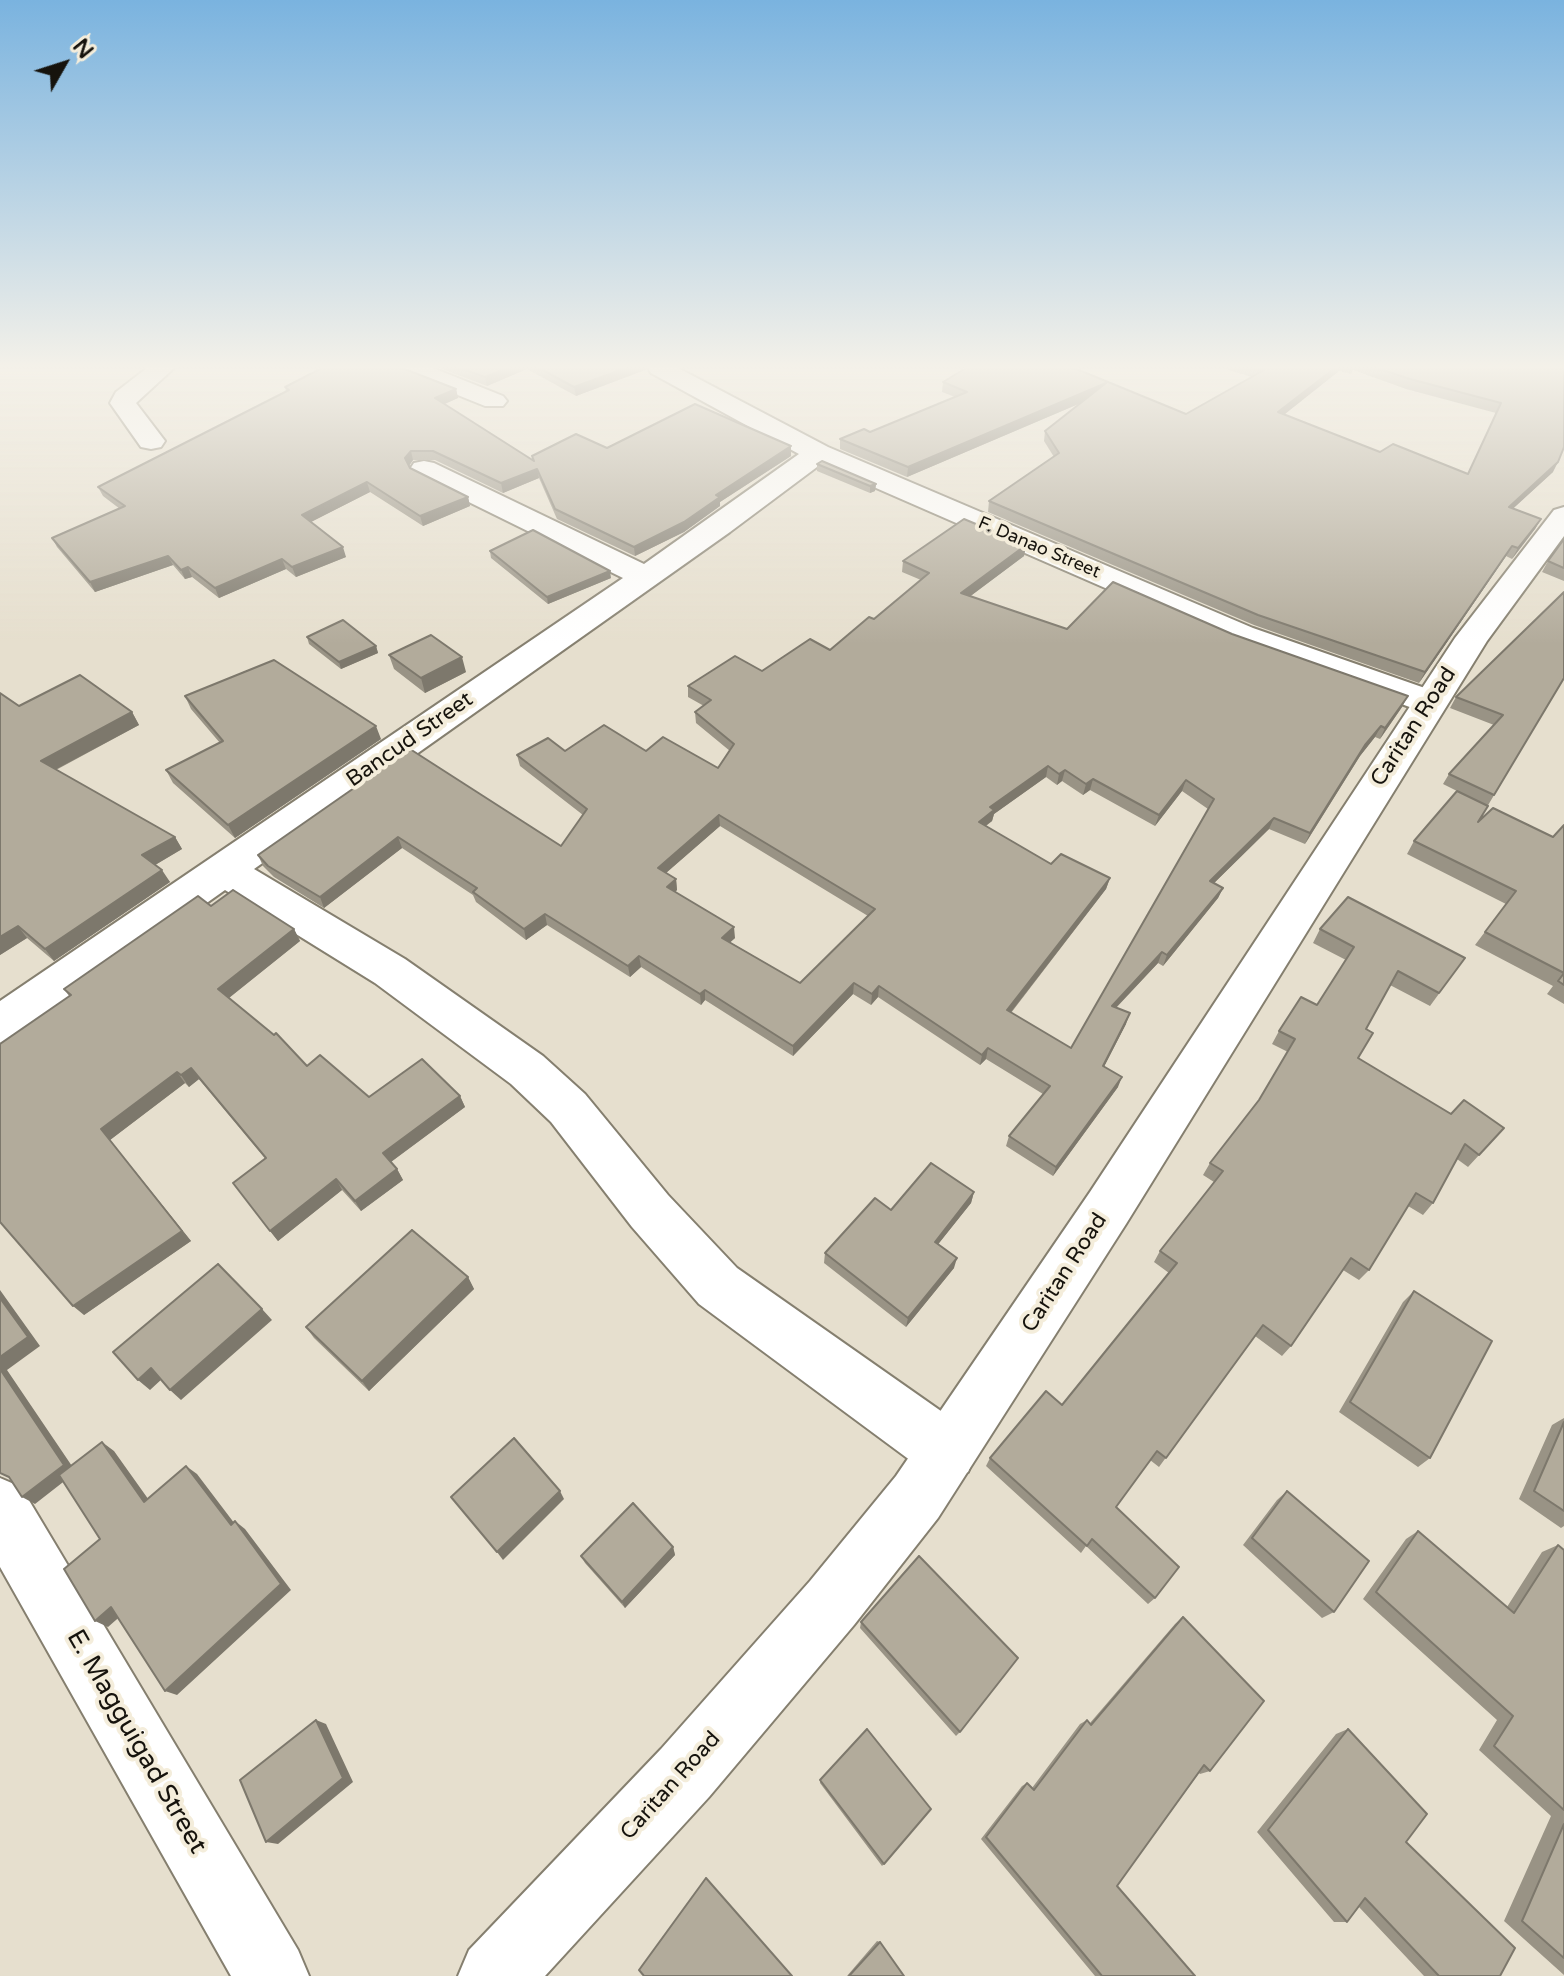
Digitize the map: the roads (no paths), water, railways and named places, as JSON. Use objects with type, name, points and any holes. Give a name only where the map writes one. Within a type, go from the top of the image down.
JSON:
[{"type":"street","name":"Bancud Street","points":[[0,1025],[808,460]]},
{"type":"street","name":"F. Danao Street","points":[[835,460],[1241,635],[1430,702]]},
{"type":"street","points":[[424,469],[645,576]]},
{"type":"street","name":"Caritan Road","points":[[495,1976],[685,1773],[821,1616],[917,1497],[1117,1195],[1472,638],[1564,516]]},
{"type":"street","points":[[223,870],[390,971],[527,1070],[568,1108],[650,1211],[718,1286],[947,1451]]},
{"type":"street","name":"E. Magguigad Street","points":[[0,1508],[272,1976]]}]
